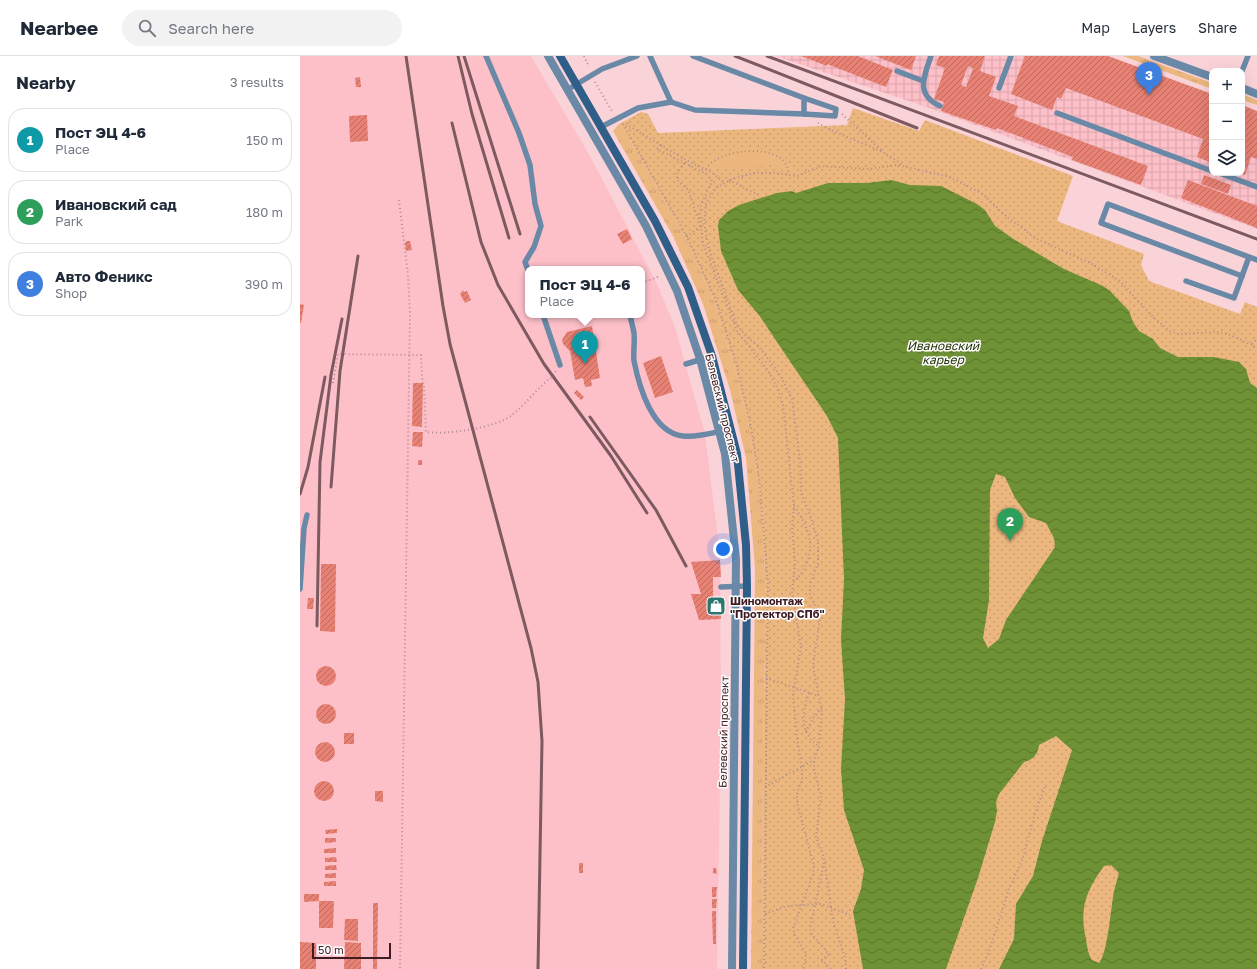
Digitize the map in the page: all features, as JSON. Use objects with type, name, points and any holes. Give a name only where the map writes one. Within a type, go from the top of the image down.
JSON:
[{"type":"street","name":"Белевский проспект","points":[[548,56],[566,90],[646,226],[669,272],[700,359],[720,431],[730,491],[736,559],[732,969]]},
{"type":"street","name":"Белевский проспект","points":[[560,56],[655,221],[679,267],[712,356],[731,429],[742,493],[746,545],[747,586],[743,969]]},
{"type":"street","points":[[1154,56],[1170,59],[1209,76]]},
{"type":"street","points":[[1245,89],[1257,94]]},
{"type":"lane","points":[[486,56],[519,133],[530,165],[535,204],[541,226],[534,247],[525,262],[526,266]]},
{"type":"lane","points":[[566,90],[621,61],[637,56]]},
{"type":"lane","points":[[650,56],[671,102]]},
{"type":"lane","points":[[601,127],[638,108],[671,102],[695,110],[835,116],[836,109],[693,56]]},
{"type":"lane","points":[[931,56],[923,81],[929,100],[940,106]]},
{"type":"lane","points":[[999,88],[1011,56]]},
{"type":"lane","points":[[1243,68],[1248,56]]},
{"type":"lane","points":[[897,71],[923,81]]},
{"type":"lane","points":[[804,98],[804,114]]},
{"type":"lane","points":[[1057,113],[1209,170]]},
{"type":"lane","points":[[1227,176],[1257,187]]},
{"type":"lane","points":[[1242,276],[1101,223],[1108,204],[1257,260]]},
{"type":"lane","points":[[1186,282],[1234,298],[1249,257]]},
{"type":"lane","points":[[544,318],[560,364]]},
{"type":"lane","points":[[631,318],[634,333],[634,359],[642,388],[650,409],[663,428],[672,434],[684,437],[731,429]]},
{"type":"lane","points":[[686,364],[712,356]]},
{"type":"lane","points":[[300,589],[306,515]]},
{"type":"lane","points":[[721,587],[747,586]]},
{"type":"path","points":[[584,56],[609,108],[621,117],[629,126],[686,160],[706,169],[724,182]]},
{"type":"path","points":[[836,109],[884,152],[904,166]]},
{"type":"path","points":[[804,114],[833,132],[884,152]]},
{"type":"path","points":[[660,145],[658,149],[706,174],[712,180],[711,186],[702,201],[700,226],[703,244],[736,331],[767,369],[781,398],[794,506],[792,527],[795,564],[792,591],[801,648],[794,687],[797,739],[802,767],[802,780],[797,793],[797,804],[814,866],[813,874],[793,928],[795,936],[806,953],[804,969]]},
{"type":"path","points":[[706,169],[721,157],[733,153],[757,150],[780,158],[787,167],[788,175]]},
{"type":"path","points":[[686,160],[677,174],[677,180],[689,191],[697,217],[704,223]]},
{"type":"path","points":[[846,969],[845,958],[837,934],[831,907],[824,858],[816,837],[821,796],[814,769],[814,760],[819,746],[822,708],[813,666],[820,618],[810,594],[810,584],[818,563],[819,553],[815,528],[801,493],[800,461],[792,399],[780,375],[769,360],[737,325],[709,250],[704,223],[706,203],[710,194],[724,182],[729,180],[759,173],[802,175],[813,168],[821,166],[868,169],[904,166],[950,177],[983,194],[1006,216],[1035,238],[1092,264],[1120,281],[1154,318],[1170,331],[1176,334],[1217,332],[1228,334],[1252,345],[1257,350]]},
{"type":"path","points":[[729,180],[758,195]]},
{"type":"path","points":[[399,200],[410,294],[400,969]]},
{"type":"path","points":[[687,237],[704,223]]},
{"type":"path","points":[[645,282],[669,272]]},
{"type":"path","points":[[1252,345],[1257,339]]},
{"type":"path","points":[[333,383],[338,354],[421,355],[426,432],[465,431],[510,417],[553,376],[560,364]]},
{"type":"path","points":[[794,506],[801,516],[808,531],[810,542],[807,565],[804,572],[794,583]]},
{"type":"path","points":[[766,678],[819,696]]},
{"type":"path","points":[[809,692],[805,704],[806,732],[808,738],[819,746]]},
{"type":"path","points":[[806,732],[813,718],[822,708]]},
{"type":"path","points":[[765,787],[814,760]]},
{"type":"path","points":[[981,969],[990,948],[1009,889],[1022,861],[1035,813],[1046,784]]},
{"type":"path","points":[[824,858],[810,932],[829,954],[822,960],[831,969]]},
{"type":"path","points":[[765,914],[787,906],[815,904],[831,907],[850,915]]},
{"type":"shaded area","points":[[300,56],[531,56],[590,156],[657,284],[675,327],[705,434],[720,554],[721,721],[717,969],[300,969]]},
{"type":"shaded area","points":[[776,56],[1105,56],[1209,94],[1209,176],[1245,176],[1245,106],[1257,111],[1257,229],[929,108]]},
{"type":"green space","points":[[1123,56],[1138,56],[1209,82],[1209,88]]},
{"type":"green space","points":[[1245,95],[1257,100],[1257,105],[1245,101]]},
{"type":"green space","name":"Ивановский карьер","points":[[853,108],[919,131],[925,120],[1073,176],[1057,221],[1144,254],[1141,265],[1149,281],[1240,314],[1245,302],[1257,307],[1257,969],[762,969],[763,750],[766,596],[762,504],[747,416],[734,366],[712,297],[686,239],[624,130],[619,124],[641,112],[648,114],[658,133],[847,125]]},
{"type":"green space","points":[[619,124],[624,130],[686,239],[712,297],[734,366],[747,416],[762,504],[766,596],[763,750],[762,969],[751,969],[755,569],[746,458],[730,390],[703,304],[673,236],[613,131]]},
{"type":"green space","points":[[751,147],[783,154],[790,164],[793,174],[785,172],[776,165],[723,168],[716,166],[710,169],[702,165],[718,154],[731,150]]},
{"type":"water","name":"Ивановский карьер","points":[[891,180],[910,185],[941,186],[977,204],[985,210],[995,226],[1015,240],[1064,269],[1103,286],[1110,291],[1129,311],[1133,322],[1139,331],[1153,339],[1160,348],[1178,357],[1214,357],[1239,362],[1246,369],[1250,383],[1257,388],[1257,969],[999,969],[1014,939],[1016,904],[1033,876],[1042,841],[1072,750],[1056,736],[1039,745],[1038,751],[1034,756],[1030,760],[1024,762],[999,794],[996,802],[997,811],[995,822],[978,878],[946,969],[863,969],[853,911],[861,889],[864,870],[844,810],[841,769],[845,699],[841,640],[844,579],[838,438],[827,416],[759,315],[738,290],[721,251],[718,226],[719,220],[728,211],[739,205],[777,193],[792,191],[796,193],[828,183],[867,183]],"holes":[[[996,474],[1005,477],[1015,498],[1029,517],[1046,523],[1054,538],[1055,547],[1006,620],[999,639],[988,648],[983,638],[989,600],[990,490]],[[1111,865],[1119,873],[1113,894],[1106,942],[1102,958],[1099,963],[1092,960],[1087,947],[1083,918],[1084,909],[1089,892],[1098,875],[1104,866]]]},
{"type":"building","points":[[801,56],[858,56],[893,70],[886,87],[827,64],[827,66]]},
{"type":"building","points":[[875,56],[916,56],[911,70]]},
{"type":"building","points":[[939,56],[985,56],[980,71],[996,77],[989,96],[1018,106],[1014,116],[1148,166],[1141,185],[1072,160],[1073,157],[997,128],[996,130],[941,111],[944,102],[934,99],[945,68],[936,65]],"holes":[[[968,66],[973,68],[966,87],[961,85]]]},
{"type":"building","points":[[1025,56],[1108,56],[1209,93],[1209,162],[1197,157],[1203,139],[1066,88],[1061,99],[1057,97],[1052,110],[1011,94]]},
{"type":"building","points":[[360,77],[361,87],[356,87],[355,78]]},
{"type":"building","points":[[1245,106],[1257,111],[1257,159],[1251,157],[1245,175]]},
{"type":"building","points":[[367,115],[368,141],[350,142],[349,116]]},
{"type":"building","points":[[1204,175],[1231,185],[1228,194],[1201,184]]},
{"type":"building","points":[[1188,180],[1257,206],[1257,228],[1181,198]]},
{"type":"building","points":[[627,229],[632,239],[623,244],[617,234]]},
{"type":"building","points":[[410,241],[412,250],[406,251],[405,243]]},
{"type":"building","points":[[463,290],[464,292],[467,291],[471,300],[465,303],[460,294]]},
{"type":"building","points":[[300,304],[304,305],[301,323],[300,323]]},
{"type":"building","points":[[592,326],[600,378],[591,380],[592,386],[585,387],[583,378],[575,380],[570,351],[563,344],[562,340],[567,332]]},
{"type":"building","points":[[661,356],[673,392],[655,398],[643,363]]},
{"type":"building","points":[[413,383],[423,383],[422,427],[412,426]]},
{"type":"building","points":[[577,390],[584,397],[581,400],[574,393]]},
{"type":"building","points":[[413,432],[423,432],[422,447],[412,446]]},
{"type":"building","points":[[418,460],[422,460],[422,465],[418,465]]},
{"type":"building","points":[[720,560],[721,577],[713,577],[713,604],[721,604],[721,619],[699,620],[691,594],[701,594],[691,562]]},
{"type":"building","points":[[321,564],[336,564],[335,632],[320,631]]},
{"type":"building","points":[[308,598],[314,598],[313,609],[307,609]]},
{"type":"building","points":[[326,666],[333,669],[336,676],[333,683],[326,686],[319,683],[316,676],[319,669]]},
{"type":"building","points":[[326,704],[333,707],[336,714],[333,721],[326,724],[319,721],[316,714],[319,707]]},
{"type":"building","points":[[344,733],[354,733],[354,744],[344,744]]},
{"type":"building","points":[[325,742],[332,745],[335,752],[332,759],[325,762],[318,759],[315,752],[318,745]]},
{"type":"building","points":[[324,781],[331,784],[334,791],[331,798],[324,801],[317,798],[314,791],[317,784]]},
{"type":"building","points":[[375,791],[383,791],[383,802],[375,801]]},
{"type":"building","points":[[337,829],[337,833],[326,834],[325,830]]},
{"type":"building","points":[[325,838],[336,838],[336,842],[325,843]]},
{"type":"building","points":[[336,848],[336,853],[324,853],[324,849]]},
{"type":"building","points":[[336,857],[337,862],[325,862],[325,858]]},
{"type":"building","points":[[579,863],[583,863],[583,873],[579,873]]},
{"type":"building","points":[[336,865],[337,870],[325,870],[325,866]]},
{"type":"building","points":[[713,868],[716,868],[717,874],[713,873]]},
{"type":"building","points":[[336,873],[336,878],[325,878],[325,874]]},
{"type":"building","points":[[336,881],[336,886],[324,886],[324,882]]},
{"type":"building","points":[[712,887],[717,887],[716,897],[712,897]]},
{"type":"building","points":[[304,894],[319,894],[319,901],[304,902]]},
{"type":"building","points":[[712,899],[717,899],[716,908],[712,908]]},
{"type":"building","points":[[319,901],[334,901],[333,928],[319,928]]},
{"type":"building","points":[[373,903],[378,903],[377,969],[373,969]]},
{"type":"building","points":[[712,911],[716,911],[716,944],[713,944]]},
{"type":"building","points":[[345,919],[358,919],[358,941],[344,940]]},
{"type":"building","points":[[300,942],[316,943],[316,969],[300,969]]},
{"type":"building","points":[[345,942],[361,943],[361,969],[344,969]]},
{"type":"railway","points":[[406,56],[450,344],[531,648],[538,682],[542,741],[538,969]]},
{"type":"railway","points":[[458,56],[472,114],[509,238]]},
{"type":"railway","points":[[464,56],[520,234]]},
{"type":"railway","points":[[735,56],[917,128]]},
{"type":"railway","points":[[767,56],[1257,239]]},
{"type":"railway","points":[[452,123],[481,242],[498,285],[544,364],[611,456],[647,513]]},
{"type":"railway","points":[[331,487],[340,371],[358,256]]},
{"type":"railway","points":[[317,626],[320,462],[331,375],[342,319]]},
{"type":"railway","points":[[300,494],[308,467],[325,377]]},
{"type":"railway","points":[[590,417],[656,510],[686,566]]},
{"type":"place","name":"Авто Феникс","points":[[1149,95]]},
{"type":"place","name":"Пост ЭЦ 4-6","points":[[585,364]]},
{"type":"place","name":"Ивановский сад","points":[[1010,541]]},
{"type":"place","name":"Шиномонтаж \"Протектор СПб\"","points":[[716,606]]}]
